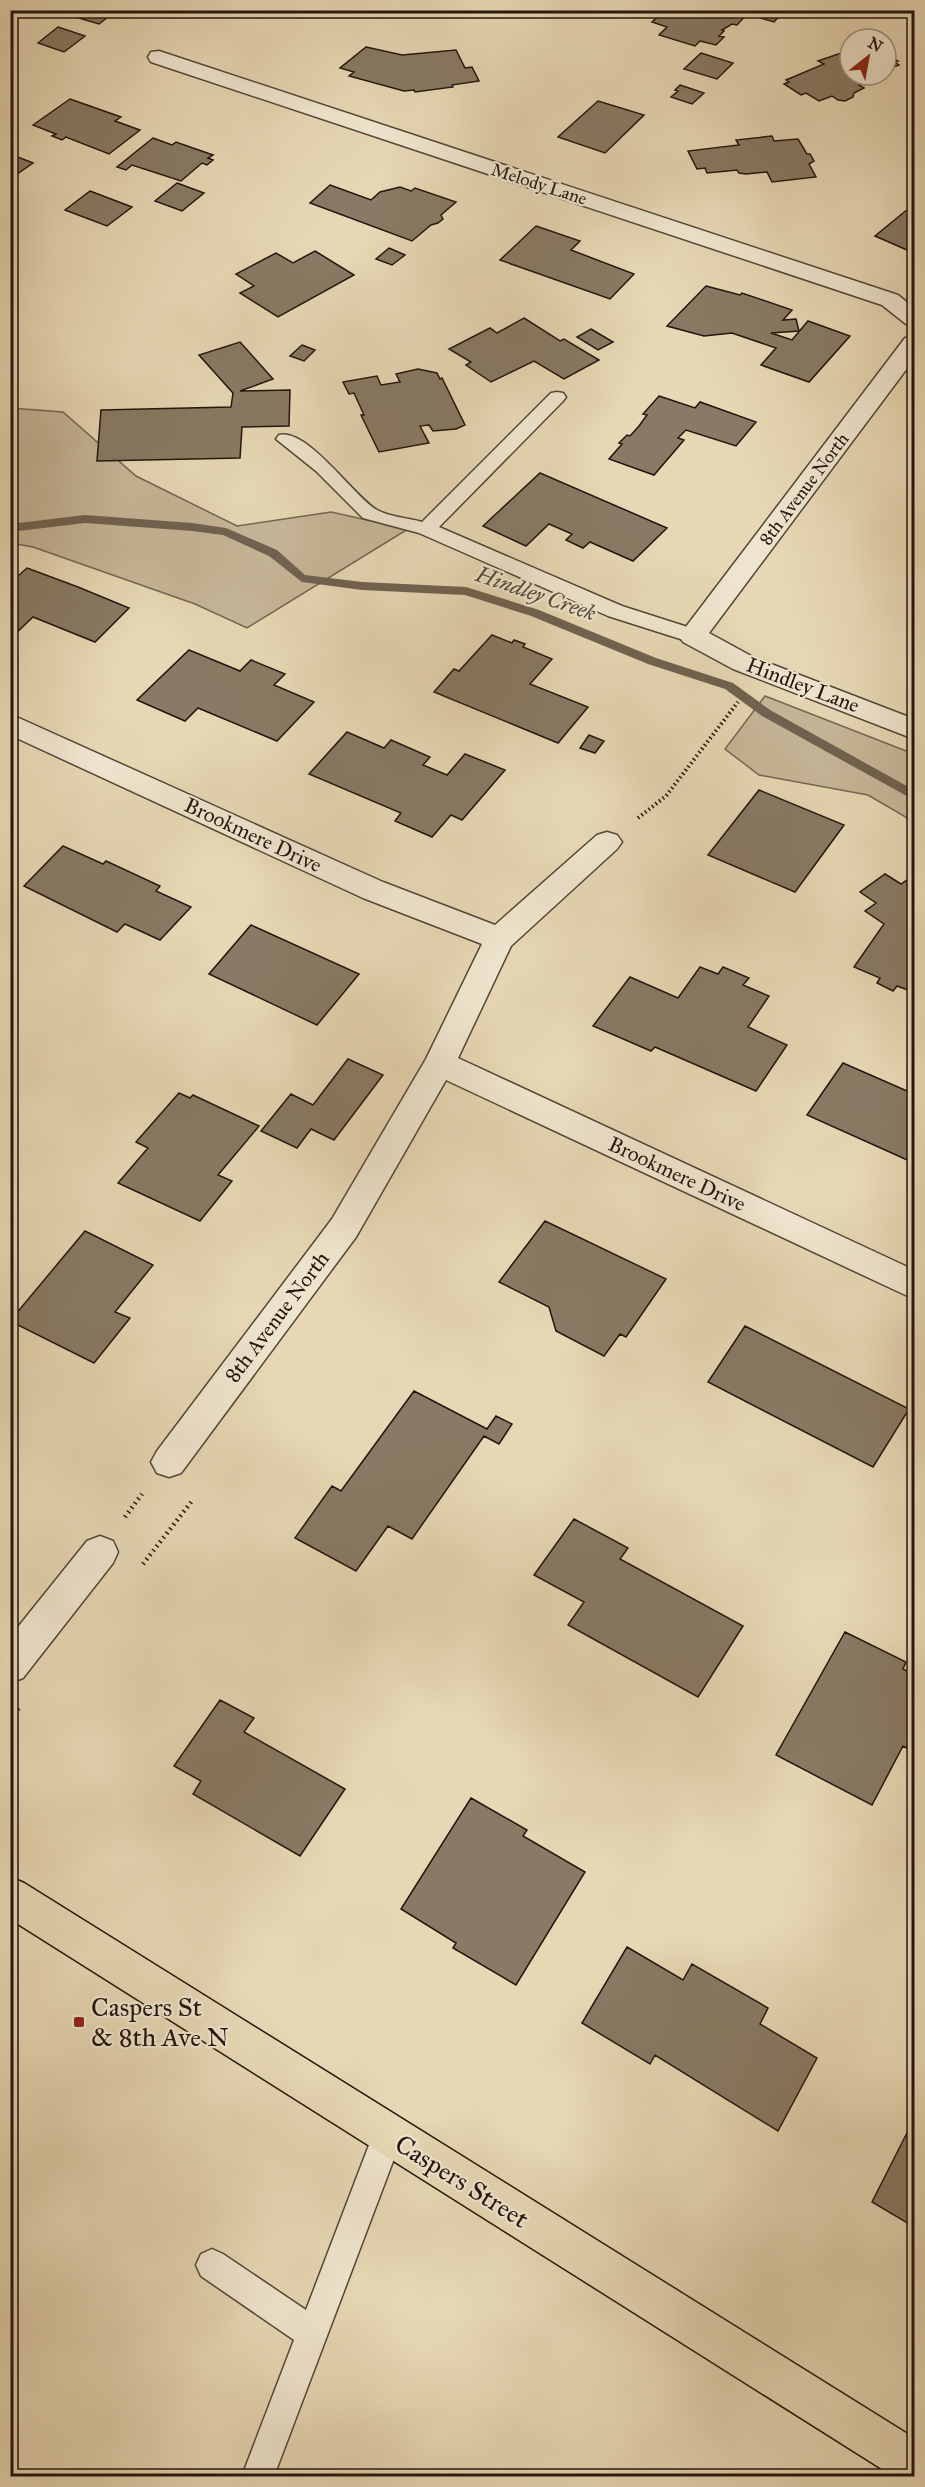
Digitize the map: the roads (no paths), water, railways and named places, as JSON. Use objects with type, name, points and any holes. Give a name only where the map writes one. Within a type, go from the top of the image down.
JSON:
[{"type":"main road","name":"Caspers Street","points":[[10,1896],[915,2464]]},
{"type":"street","name":"Melody Lane","points":[[159,57],[890,300],[915,318]]},
{"type":"street","name":"8th Avenue North","points":[[693,636],[915,343]]},
{"type":"street","name":"Hindley Lane","points":[[693,636],[753,667],[915,729]]},
{"type":"street","name":"Brookmere Drive","points":[[10,723],[373,890],[499,939]]},
{"type":"street","points":[[499,939],[607,842]]},
{"type":"street","name":"8th Avenue North","points":[[169,1462],[344,1228],[440,1063],[499,939]]},
{"type":"street","name":"Brookmere Drive","points":[[440,1063],[915,1285]]},
{"type":"street","points":[[10,1666],[100,1552]]},
{"type":"lane","points":[[426,529],[557,398]]},
{"type":"lane","points":[[285,439],[323,467],[370,514],[426,529],[615,611],[693,636]]},
{"type":"lane","points":[[258,2476],[388,2135]]},
{"type":"lane","points":[[212,2265],[312,2333]]},
{"type":"waterway","name":"Hindley Creek","points":[[10,528],[85,519],[192,527],[226,532],[273,553],[302,578],[362,586],[466,591],[535,613],[652,661],[729,686],[766,713],[914,796]]},
{"type":"place","name":"Caspers St & 8th Ave N","points":[[79,2022]]}]
